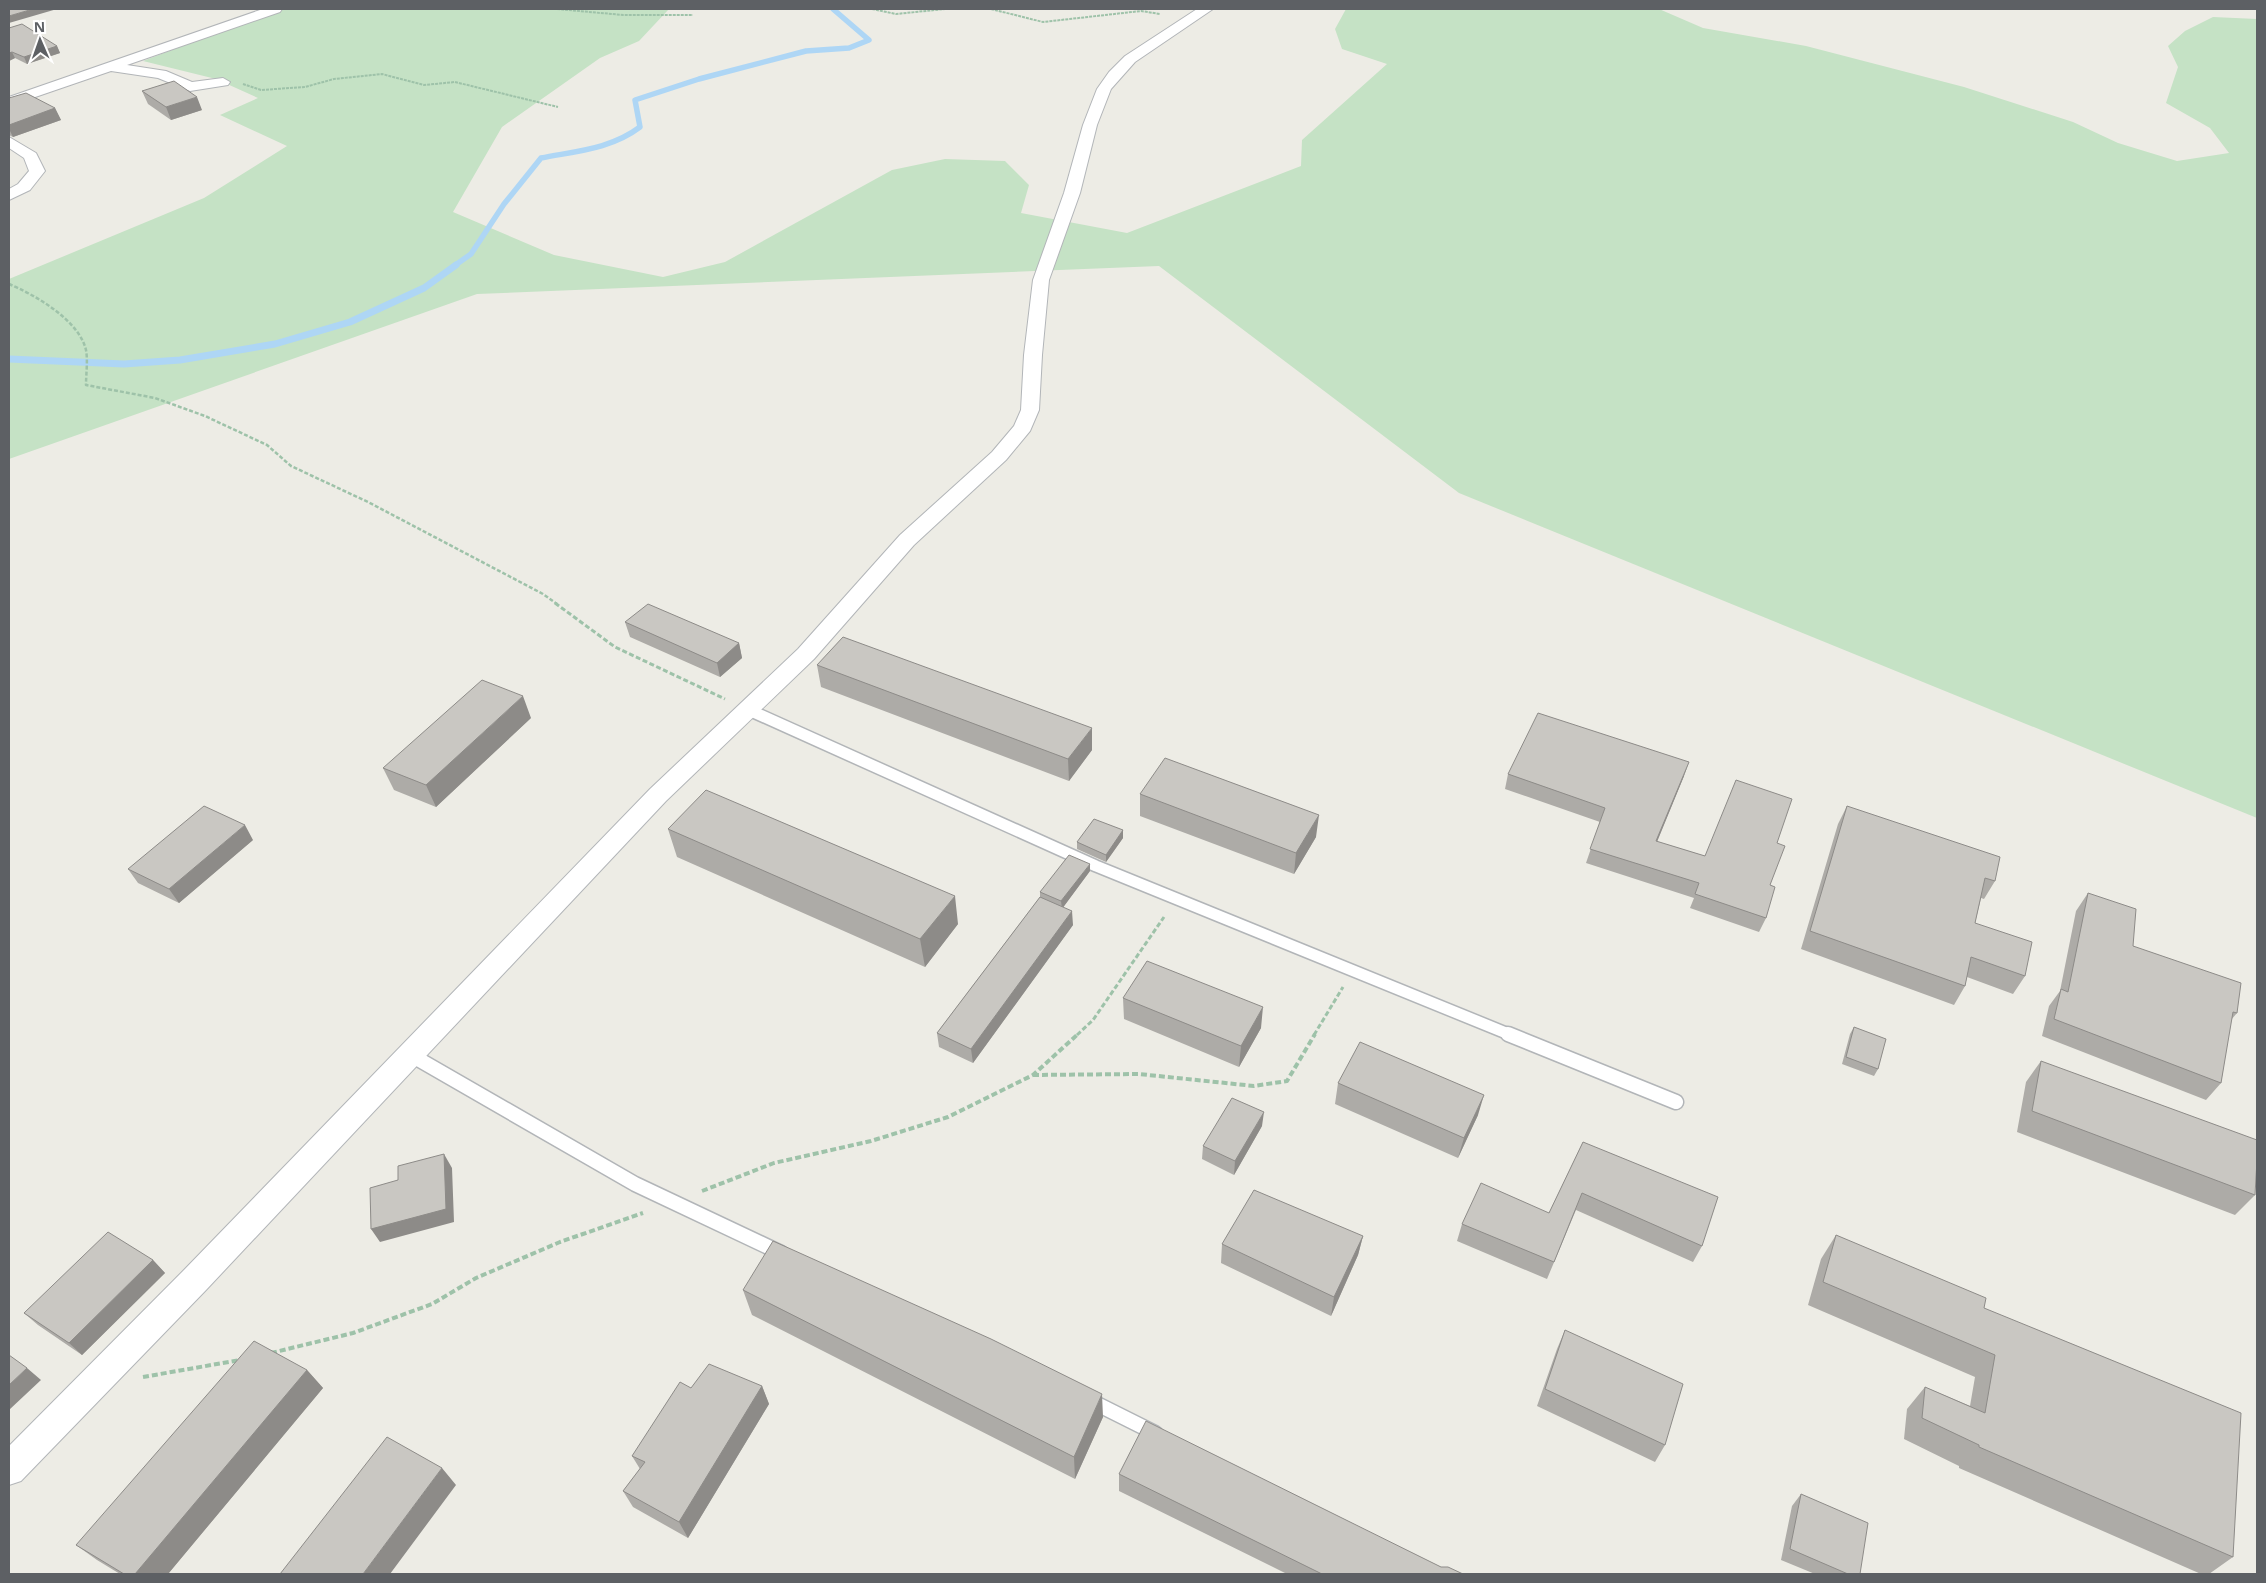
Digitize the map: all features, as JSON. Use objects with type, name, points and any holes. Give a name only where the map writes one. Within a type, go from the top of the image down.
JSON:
[{"type":"street","points":[[9,102],[111,68],[275,9]]},
{"type":"street","points":[[9,1469],[195,1280],[658,795],[806,654],[908,540],[999,456],[1023,427],[1030,410],[1033,355],[1041,280],[1072,193],[1090,125],[1104,89],[1114,75],[1130,60],[1198,14]]},
{"type":"street","points":[[111,68],[161,74],[190,87],[223,82]]},
{"type":"street","points":[[9,141],[31,156],[37,171],[24,187],[9,195]]},
{"type":"lane","points":[[748,710],[1096,866],[1352,972],[1676,1102]]},
{"type":"lane","points":[[410,1055],[635,1184],[790,1257]]},
{"type":"lane","points":[[1075,1393],[1164,1437]]},
{"type":"path","points":[[557,9],[623,15],[693,15]]},
{"type":"path","points":[[872,9],[896,14],[945,9]]},
{"type":"path","points":[[991,9],[1043,22],[1141,12],[1198,14]]},
{"type":"path","points":[[223,82],[241,83],[262,90],[305,87],[334,79],[382,74],[424,84],[455,82],[558,107]]},
{"type":"path","points":[[9,284],[18,287],[47,304],[70,324],[86,348],[86,385],[155,398],[205,416],[267,445],[291,466],[368,502],[543,594],[615,647],[748,710]]},
{"type":"path","points":[[1033,1075],[1139,1074],[1254,1086],[1287,1081],[1352,972]]},
{"type":"green space","points":[[279,9],[669,9],[639,41],[600,58],[502,127],[453,212],[554,255],[663,277],[725,262],[892,170],[945,159],[1005,161],[1029,185],[1021,213],[1127,233],[1301,166],[1302,140],[1387,64],[1342,49],[1335,29],[1346,9],[1659,9],[1703,28],[1806,46],[1964,87],[2073,122],[2118,143],[2177,161],[2229,153],[2210,128],[2166,103],[2178,67],[2168,46],[2185,31],[2213,17],[2257,19],[2257,818],[1459,493],[1159,266],[477,294],[9,459],[9,279],[204,198],[287,146],[220,115],[258,98],[216,79],[143,61]]},
{"type":"building","points":[[9,9],[33,9],[9,16]]},
{"type":"building","points":[[22,24],[57,46],[24,57],[12,52],[9,53],[9,28]]},
{"type":"building","points":[[174,81],[197,97],[166,107],[142,91]]},
{"type":"building","points":[[26,93],[55,108],[9,125],[9,98]]},
{"type":"building","points":[[648,604],[739,643],[717,663],[625,622]]},
{"type":"building","points":[[843,637],[1092,728],[1068,759],[817,665]]},
{"type":"building","points":[[482,680],[523,696],[426,785],[383,768]]},
{"type":"building","points":[[1538,713],[1689,762],[1656,841],[1705,856],[1736,780],[1792,799],[1777,843],[1785,846],[1770,885],[1775,887],[1766,918],[1695,894],[1699,883],[1590,849],[1605,808],[1508,774]]},
{"type":"building","points":[[1165,758],[1319,815],[1296,853],[1140,794]]},
{"type":"building","points":[[706,790],[955,896],[920,939],[668,829]]},
{"type":"building","points":[[204,806],[245,825],[169,889],[128,869]]},
{"type":"building","points":[[1847,806],[2000,857],[1995,881],[1985,878],[1975,923],[2032,942],[2025,976],[1971,957],[1965,986],[1810,931]]},
{"type":"building","points":[[1094,819],[1123,830],[1106,855],[1077,842]]},
{"type":"building","points":[[1069,855],[1090,864],[1061,901],[1040,892]]},
{"type":"building","points":[[2088,893],[2136,909],[2133,946],[2241,983],[2237,1013],[2233,1012],[2221,1083],[2054,1019],[2061,989],[2068,992]]},
{"type":"building","points":[[1040,897],[1072,911],[971,1049],[937,1033]]},
{"type":"building","points":[[1147,961],[1263,1007],[1241,1046],[1123,998]]},
{"type":"building","points":[[1854,1027],[1886,1039],[1878,1069],[1846,1057]]},
{"type":"building","points":[[1360,1042],[1484,1095],[1464,1138],[1338,1083]]},
{"type":"building","points":[[2041,1061],[2257,1140],[2255,1195],[2032,1111]]},
{"type":"building","points":[[1232,1098],[1264,1112],[1235,1161],[1203,1146]]},
{"type":"building","points":[[1583,1142],[1718,1197],[1702,1246],[1582,1193],[1554,1262],[1462,1224],[1481,1183],[1549,1213]]},
{"type":"building","points":[[444,1154],[446,1209],[371,1229],[370,1188],[398,1180],[398,1166]]},
{"type":"building","points":[[1254,1190],[1363,1236],[1334,1297],[1222,1244]]},
{"type":"building","points":[[108,1232],[153,1260],[69,1343],[24,1313]]},
{"type":"building","points":[[1836,1235],[1986,1298],[1984,1308],[2241,1413],[2233,1557],[1979,1447],[1979,1445],[1922,1418],[1925,1387],[1985,1413],[1995,1355],[1823,1282]]},
{"type":"building","points":[[773,1241],[991,1339],[1102,1394],[1074,1457],[743,1290]]},
{"type":"building","points":[[1565,1330],[1683,1384],[1665,1445],[1545,1389]]},
{"type":"building","points":[[254,1341],[307,1370],[135,1574],[124,1574],[76,1545]]},
{"type":"building","points":[[9,1355],[27,1368],[9,1385]]},
{"type":"building","points":[[709,1364],[762,1386],[679,1522],[623,1491],[645,1462],[632,1456],[680,1382],[691,1388]]},
{"type":"building","points":[[1146,1421],[1441,1567],[1448,1567],[1463,1574],[1322,1574],[1119,1474]]},
{"type":"building","points":[[387,1437],[442,1468],[363,1574],[280,1574]]},
{"type":"building","points":[[1801,1494],[1868,1523],[1860,1574],[1848,1574],[1790,1549]]},
{"type":"waterway","points":[[454,266],[471,254],[504,204],[541,158],[605,145],[640,127],[635,100],[699,79],[806,51],[849,48],[869,40],[833,9]]},
{"type":"waterway","points":[[9,359],[124,364],[180,360],[275,344],[350,322],[424,288],[456,265]]}]
